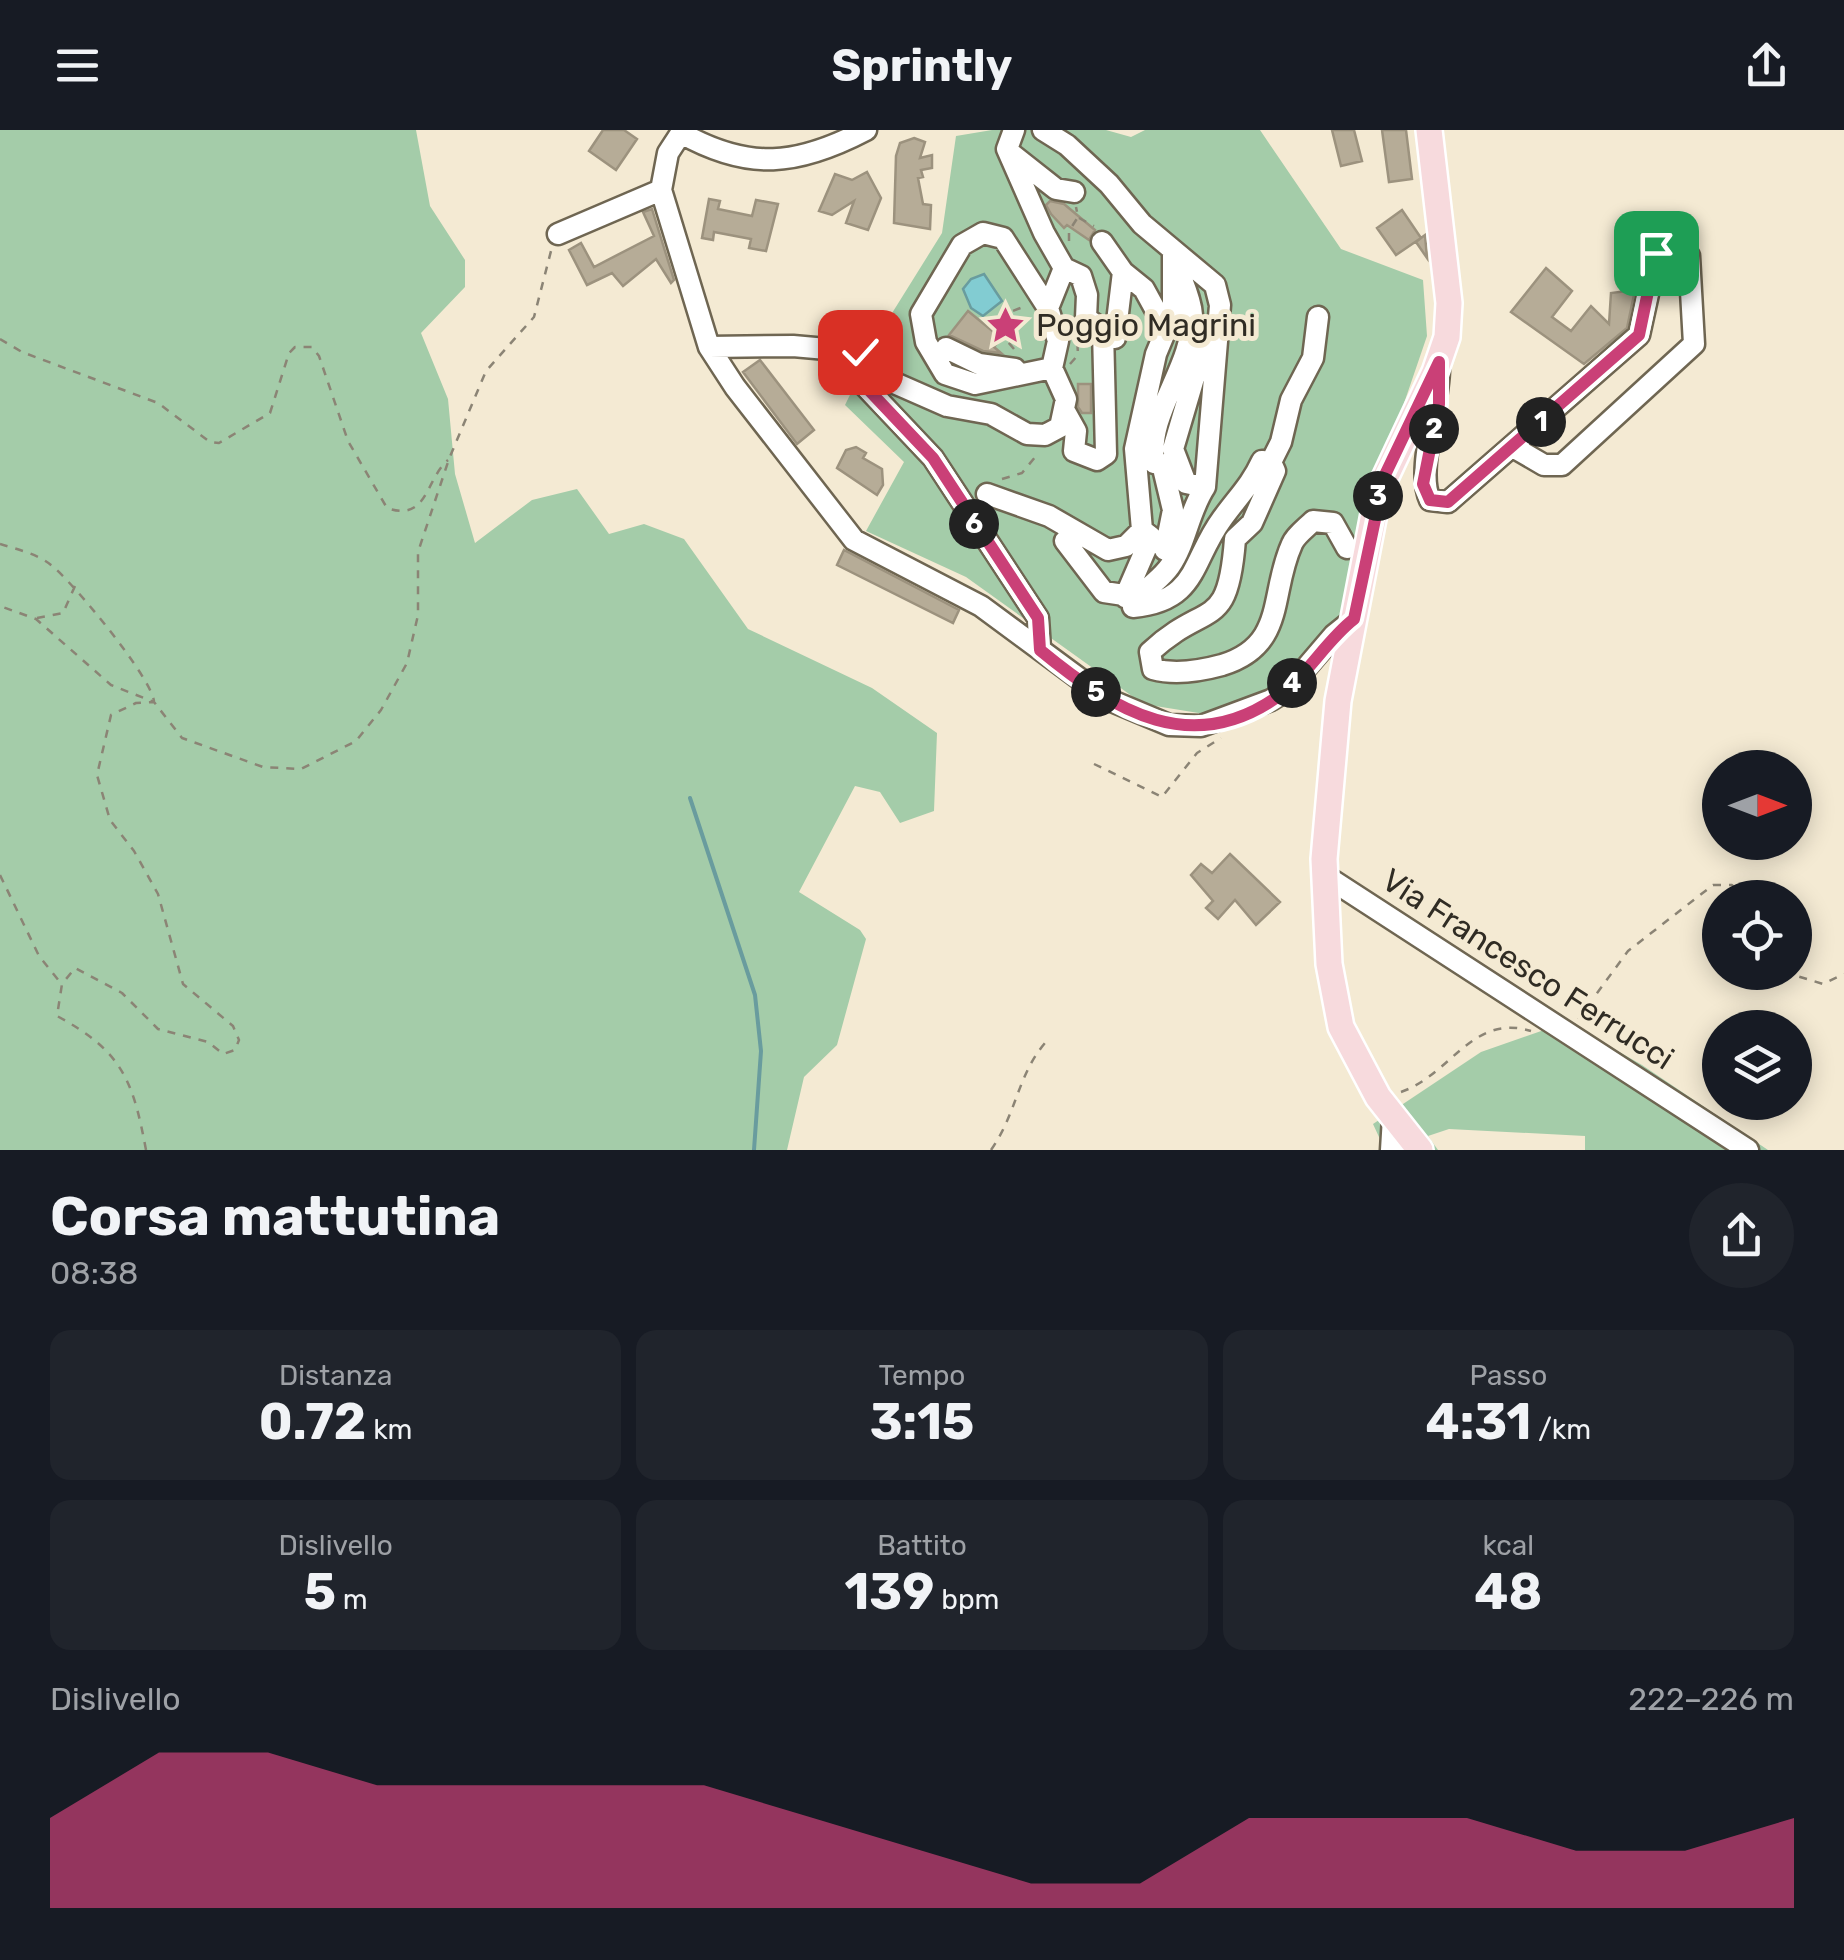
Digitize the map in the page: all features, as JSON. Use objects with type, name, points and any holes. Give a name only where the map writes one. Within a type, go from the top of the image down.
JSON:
[{"type":"main road","points":[[1420,1150],[1388,1110],[1350,1046],[1336,1008],[1324,875],[1338,701],[1384,477],[1439,362],[1450,303],[1429,130]]},
{"type":"street","points":[[866,130],[832,148],[777,161],[744,160],[714,152],[682,131],[668,153],[662,190],[709,347],[735,388],[854,540],[981,606],[1107,699],[1145,718],[1185,727],[1228,718],[1287,690],[1334,634],[1354,619]]},
{"type":"street","points":[[1043,130],[1093,169],[1173,251],[1215,285],[1220,305],[1204,487],[1170,566],[1128,601]]},
{"type":"street","points":[[1011,140],[1056,189],[1074,192]]},
{"type":"street","points":[[1011,140],[1044,233],[1064,268],[1081,276],[1087,296],[1086,318],[1116,338],[1123,272]]},
{"type":"street","points":[[558,234],[662,190]]},
{"type":"street","points":[[982,232],[1003,238],[1046,305],[1058,341],[1045,370],[976,384],[945,374],[926,342],[922,314],[962,245],[982,232]]},
{"type":"street","points":[[1098,234],[1123,272],[1144,289],[1155,309]]},
{"type":"street","points":[[1439,362],[1439,404],[1423,484],[1430,500],[1448,502],[1639,335],[1656,253],[1672,242],[1689,256],[1694,344],[1562,465],[1544,465],[1513,447]]},
{"type":"street","points":[[1140,570],[1136,564],[1151,537],[1142,530],[1135,450],[1156,354],[1173,313],[1173,251]]},
{"type":"street","points":[[1128,601],[1140,570],[1162,562],[1172,510],[1162,464],[1154,463],[1150,436],[1192,329],[1192,310],[1173,251]]},
{"type":"street","points":[[1046,305],[1064,268]]},
{"type":"street","points":[[1204,487],[1186,483],[1174,449],[1208,327],[1220,305]]},
{"type":"street","points":[[1271,462],[1281,442],[1292,400],[1313,358],[1318,317]]},
{"type":"street","points":[[946,348],[979,364],[1045,370],[1065,392],[1066,413],[1076,431],[1074,452],[1098,460],[1106,454],[1103,330]]},
{"type":"street","points":[[709,347],[829,348],[866,354],[898,385],[947,406],[991,414],[1034,442],[1060,426],[1066,413]]},
{"type":"street","points":[[829,348],[933,458],[1038,618],[1040,650]]},
{"type":"street","points":[[1065,541],[1104,592],[1128,601],[1157,604],[1179,592],[1203,560],[1220,521],[1250,490],[1262,461],[1271,462]]},
{"type":"street","points":[[1271,462],[1275,471],[1252,524],[1235,539],[1230,590],[1214,612],[1167,636],[1150,652],[1153,669],[1169,673],[1197,670],[1247,657],[1267,635],[1292,542],[1313,522],[1333,524],[1347,548]]},
{"type":"street","points":[[987,494],[1048,516],[1108,550],[1126,546],[1142,530]]},
{"type":"street","name":"Via Francesco Ferrucci","points":[[1324,875],[1748,1150]]},
{"type":"street","points":[[1388,1110],[1391,1150]]},
{"type":"path","points":[[1068,230],[1078,217],[1098,234]]},
{"type":"path","points":[[1,543],[47,561],[75,586],[145,676],[154,702],[182,738],[263,767],[301,769],[356,741],[382,710],[407,663],[418,615],[418,552],[449,459],[486,370],[534,317],[558,234]]},
{"type":"path","points":[[1046,305],[988,320],[1045,370],[1078,355]]},
{"type":"path","points":[[0,339],[22,352],[158,403],[210,442],[219,443],[270,413],[288,353],[295,347],[312,347],[348,441],[387,508],[402,512],[422,504],[449,459]]},
{"type":"path","points":[[987,494],[999,480],[1022,473],[1034,442]]},
{"type":"path","points":[[36,619],[62,613],[75,586]]},
{"type":"path","points":[[0,606],[36,619],[111,684],[154,702]]},
{"type":"path","points":[[146,1150],[135,1091],[97,1038],[57,1016],[62,984],[75,968],[122,993],[158,1029],[208,1042],[223,1054],[236,1050],[239,1040],[233,1026],[183,984],[158,894],[134,851],[110,820],[97,774],[111,715],[136,704],[154,702]]},
{"type":"path","points":[[1094,764],[1162,796],[1197,753],[1223,736],[1228,718]]},
{"type":"path","points":[[0,875],[39,956],[62,984]]},
{"type":"path","points":[[1388,1110],[1489,1028],[1512,1026],[1542,1034],[1564,1032],[1590,1006],[1628,951],[1702,894]]},
{"type":"path","points":[[1812,981],[1823,984],[1844,974]]},
{"type":"path","points":[[991,1150],[1014,1112],[1026,1066],[1045,1042]]},
{"type":"green space","points":[[0,130],[416,130],[430,206],[465,260],[465,287],[421,333],[448,399],[455,474],[475,543],[532,500],[577,489],[609,534],[644,524],[684,539],[748,629],[872,688],[937,733],[934,811],[900,823],[880,792],[855,786],[799,892],[860,930],[866,939],[837,1045],[804,1077],[787,1150],[0,1150]]},
{"type":"green space","points":[[992,130],[1106,130],[1131,137],[1145,130],[1260,130],[1341,249],[1423,280],[1427,336],[1375,488],[1341,619],[1282,687],[1211,715],[1143,704],[966,577],[866,531],[904,462],[845,405],[884,326],[942,233],[956,136]]},
{"type":"green space","points":[[1567,1022],[1702,1105],[1702,1120],[1724,1120],[1768,1150],[1585,1150],[1585,1136],[1449,1129],[1428,1136],[1438,1150],[1385,1150],[1373,1124],[1481,1052]]},
{"type":"water","points":[[984,274],[1002,301],[983,316],[971,308],[963,289],[971,279]]},
{"type":"building","points":[[603,130],[624,130],[637,139],[616,170],[589,151]]},
{"type":"building","points":[[1332,130],[1354,130],[1362,161],[1341,166]]},
{"type":"building","points":[[1382,130],[1406,130],[1412,179],[1389,182]]},
{"type":"building","points":[[914,138],[925,142],[920,158],[932,155],[932,168],[921,170],[923,177],[918,178],[923,204],[931,205],[930,229],[894,223],[896,156],[900,143]]},
{"type":"building","points":[[867,172],[881,198],[868,230],[846,223],[854,201],[832,215],[819,211],[835,174],[852,180]]},
{"type":"building","points":[[709,199],[720,201],[718,209],[752,216],[756,200],[778,204],[766,251],[749,248],[751,239],[714,232],[713,240],[702,238]]},
{"type":"building","points":[[1050,201],[1064,204],[1095,230],[1089,240],[1067,225],[1064,228],[1046,205]]},
{"type":"building","points":[[652,209],[674,280],[671,283],[656,259],[623,286],[612,273],[587,285],[569,250],[581,243],[594,267],[654,236],[643,212]]},
{"type":"building","points":[[1402,210],[1421,238],[1396,255],[1377,228]]},
{"type":"building","points":[[1425,235],[1427,258],[1416,242]]},
{"type":"building","points":[[1546,268],[1572,291],[1552,317],[1571,331],[1591,306],[1609,324],[1611,293],[1635,290],[1627,328],[1584,364],[1511,312]]},
{"type":"building","points":[[968,311],[1001,338],[994,347],[1001,353],[983,351],[949,335]]},
{"type":"building","points":[[760,360],[814,430],[797,444],[743,372]]},
{"type":"building","points":[[1078,384],[1091,384],[1091,413],[1082,413],[1078,407]]},
{"type":"building","points":[[856,447],[866,453],[863,458],[882,469],[883,485],[877,495],[837,468],[846,450]]},
{"type":"building","points":[[844,550],[959,610],[953,623],[837,565]]},
{"type":"building","points":[[1230,854],[1280,902],[1256,925],[1235,900],[1218,919],[1206,908],[1213,901],[1191,875],[1201,864],[1212,873]]},
{"type":"waterway","points":[[690,798],[755,995],[761,1051],[754,1150]]},
{"type":"place","name":"Poggio Magrini","points":[[1006,325]]},
{"type":"route","points":[[860,352],[829,348],[933,458],[994,558],[1038,618],[1040,650],[1125,709],[1169,725],[1202,726],[1251,709],[1287,690],[1334,634],[1354,619],[1378,493],[1439,362],[1439,404],[1423,484],[1430,500],[1448,502],[1639,335],[1656,253]]}]
